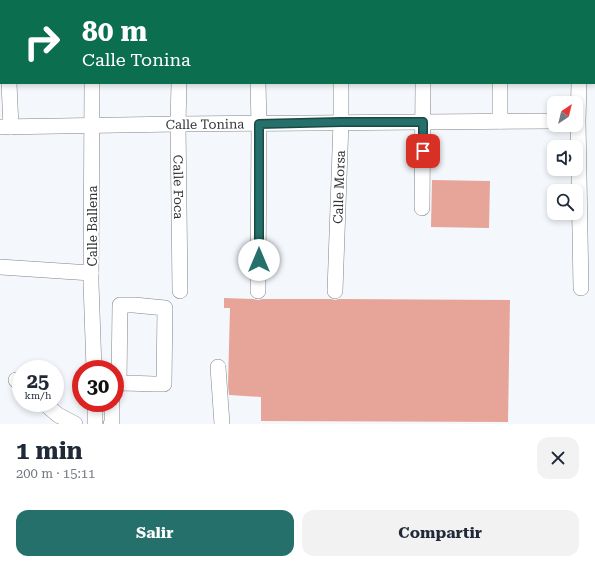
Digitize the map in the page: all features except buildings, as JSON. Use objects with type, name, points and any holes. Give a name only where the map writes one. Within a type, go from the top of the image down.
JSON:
[{"type":"street","points":[[5,127],[9,84]]},
{"type":"street","name":"Calle Ballena","points":[[92,84],[92,273],[94,360]]},
{"type":"street","name":"Calle Foca","points":[[179,84],[180,291]]},
{"type":"street","points":[[258,84],[258,291]]},
{"type":"street","name":"Calle Morsa","points":[[335,292],[341,84]]},
{"type":"street","points":[[422,208],[423,84]]},
{"type":"street","points":[[500,84],[500,121]]},
{"type":"street","points":[[578,96],[579,84]]},
{"type":"street","name":"Calle Tonina","points":[[5,127],[341,122],[547,121]]},
{"type":"street","points":[[577,132],[581,288]]},
{"type":"street","points":[[0,267],[92,273]]},
{"type":"street","points":[[120,305],[166,308],[164,384],[117,383],[120,305]]},
{"type":"street","points":[[218,367],[222,424]]},
{"type":"street","points":[[54,412],[75,424]]},
{"type":"street","points":[[95,412],[95,424]]},
{"type":"street","points":[[111,424],[112,412]]},
{"type":"route","points":[[259,260],[259,124],[423,122],[423,151]]}]
